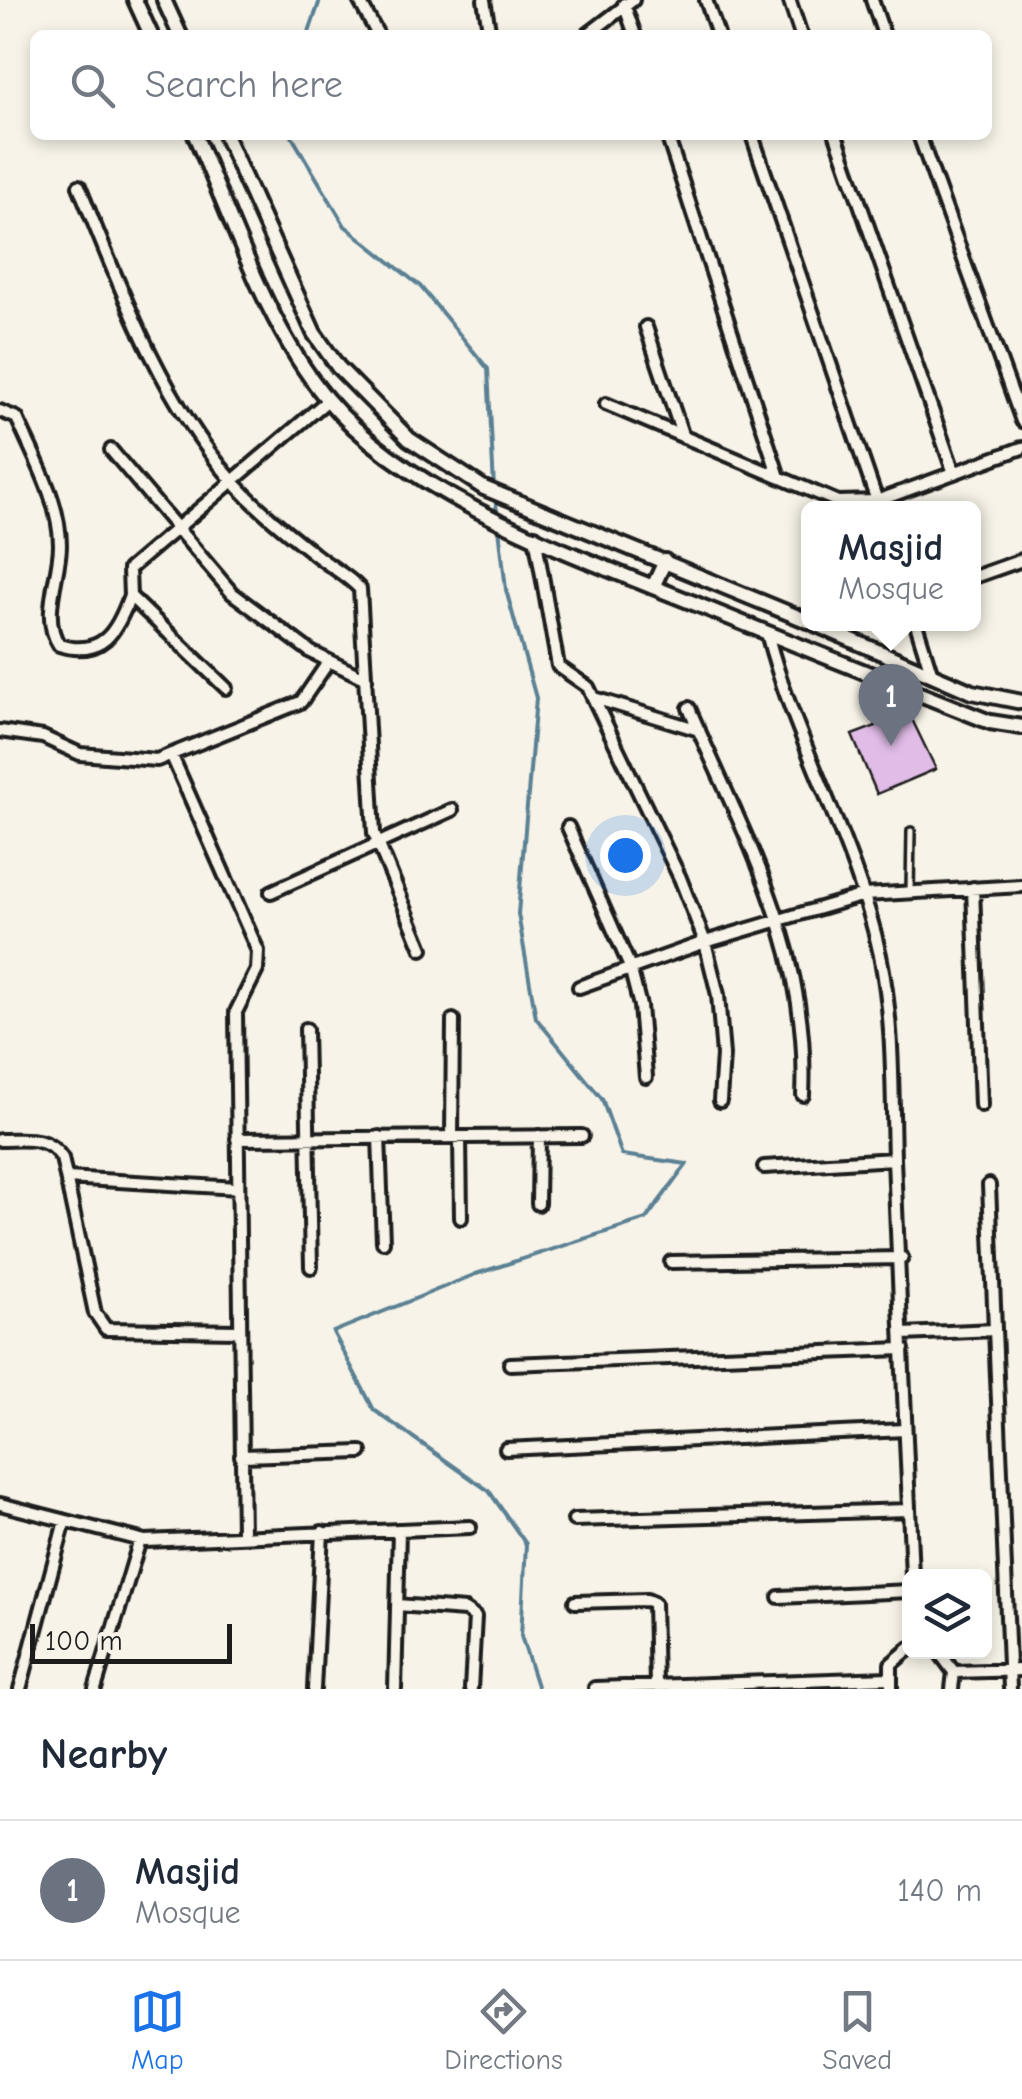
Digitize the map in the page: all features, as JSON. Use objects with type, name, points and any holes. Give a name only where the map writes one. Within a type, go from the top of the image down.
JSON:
[{"type":"street","points":[[135,0],[149,30]]},
{"type":"street","points":[[164,0],[178,30]]},
{"type":"street","points":[[359,0],[375,30]]},
{"type":"street","points":[[484,0],[489,30]]},
{"type":"street","points":[[706,0],[716,30]]},
{"type":"street","points":[[872,0],[882,30]]},
{"type":"street","points":[[593,30],[629,2],[633,30]]},
{"type":"street","points":[[790,2],[800,30]]},
{"type":"street","points":[[197,140],[306,372],[374,448],[430,484],[528,533],[653,587],[990,722],[1022,727]]},
{"type":"street","points":[[227,140],[314,333],[338,366],[408,439],[486,488],[516,502],[801,617]]},
{"type":"street","points":[[669,140],[780,477]]},
{"type":"street","points":[[754,140],[877,501]]},
{"type":"street","points":[[838,140],[954,473]]},
{"type":"street","points":[[921,140],[1022,421]]},
{"type":"street","points":[[79,186],[135,323],[167,385],[232,480],[300,542],[360,589],[377,841],[422,949]]},
{"type":"street","points":[[646,327],[684,437]]},
{"type":"street","points":[[0,410],[17,418],[57,517],[60,546],[50,620],[59,645],[88,648],[107,639],[119,627],[130,596],[129,569],[328,400]]},
{"type":"street","points":[[606,404],[836,501]]},
{"type":"street","points":[[888,501],[1022,448]]},
{"type":"street","points":[[111,450],[232,593],[328,661],[366,679]]},
{"type":"street","points":[[528,533],[558,666],[588,688],[594,698],[680,878],[705,942],[718,995],[724,1055],[720,1100]]},
{"type":"street","points":[[981,575],[1022,560]]},
{"type":"street","points":[[653,587],[665,561]]},
{"type":"street","points":[[130,596],[226,688]]},
{"type":"street","points":[[833,631],[972,692],[1022,702]]},
{"type":"street","points":[[918,631],[931,672]]},
{"type":"street","points":[[768,633],[782,689],[864,895],[880,956],[889,1016],[902,1258],[912,1569]]},
{"type":"street","points":[[0,731],[43,737],[80,754],[157,760],[301,702],[328,661]]},
{"type":"street","points":[[594,698],[699,730]]},
{"type":"street","points":[[690,708],[782,920],[801,1016],[803,1095]]},
{"type":"street","points":[[171,754],[258,951],[257,970],[236,1012],[242,1534]]},
{"type":"street","points":[[270,892],[452,810]]},
{"type":"street","points":[[568,827],[630,967],[640,1006],[646,1077]]},
{"type":"street","points":[[579,987],[705,942],[864,895],[1022,886]]},
{"type":"street","points":[[973,888],[981,1105]]},
{"type":"street","points":[[452,1020],[461,1218]]},
{"type":"street","points":[[306,1029],[311,1267]]},
{"type":"street","points":[[538,1204],[539,1136]]},
{"type":"street","points":[[238,1139],[582,1136]]},
{"type":"street","points":[[378,1138],[383,1242]]},
{"type":"street","points":[[0,1140],[38,1140],[54,1145],[67,1178],[96,1314],[106,1329],[239,1331]]},
{"type":"street","points":[[764,1166],[894,1159]]},
{"type":"street","points":[[67,1178],[238,1188]]},
{"type":"street","points":[[989,1185],[1010,1689]]},
{"type":"street","points":[[671,1262],[902,1258]]},
{"type":"street","points":[[903,1334],[995,1330]]},
{"type":"street","points":[[510,1364],[903,1349]]},
{"type":"street","points":[[506,1450],[905,1430]]},
{"type":"street","points":[[241,1456],[360,1452]]},
{"type":"street","points":[[0,1504],[140,1540],[470,1527]]},
{"type":"street","points":[[574,1520],[909,1510]]},
{"type":"street","points":[[20,1689],[65,1521]]},
{"type":"street","points":[[395,1689],[399,1530]]},
{"type":"street","points":[[314,1689],[322,1532]]},
{"type":"street","points":[[95,1689],[140,1540]]},
{"type":"street","points":[[779,1597],[902,1591]]},
{"type":"street","points":[[575,1602],[654,1603],[664,1686]]},
{"type":"street","points":[[397,1605],[465,1610],[475,1616],[472,1689]]},
{"type":"street","points":[[595,1688],[890,1684],[891,1664],[902,1655]]},
{"type":"street","points":[[944,1659],[954,1672],[952,1689]]},
{"type":"street","points":[[954,1672],[1022,1670]]},
{"type":"lane","points":[[910,830],[910,892]]},
{"type":"building","points":[[908,711],[936,769],[877,794],[852,735],[876,726],[875,720],[883,718],[885,722]]},
{"type":"waterway","points":[[310,30],[320,0]]},
{"type":"waterway","points":[[294,140],[345,226],[420,286],[488,369],[494,488]]},
{"type":"waterway","points":[[495,498],[498,518]]},
{"type":"waterway","points":[[499,528],[506,590],[536,698],[518,914],[536,1018],[602,1099],[622,1155],[687,1164],[646,1219],[476,1274],[333,1332],[374,1410],[489,1491],[526,1544],[521,1636],[538,1689]]},
{"type":"place","name":"Masjid","points":[[891,746]]}]
